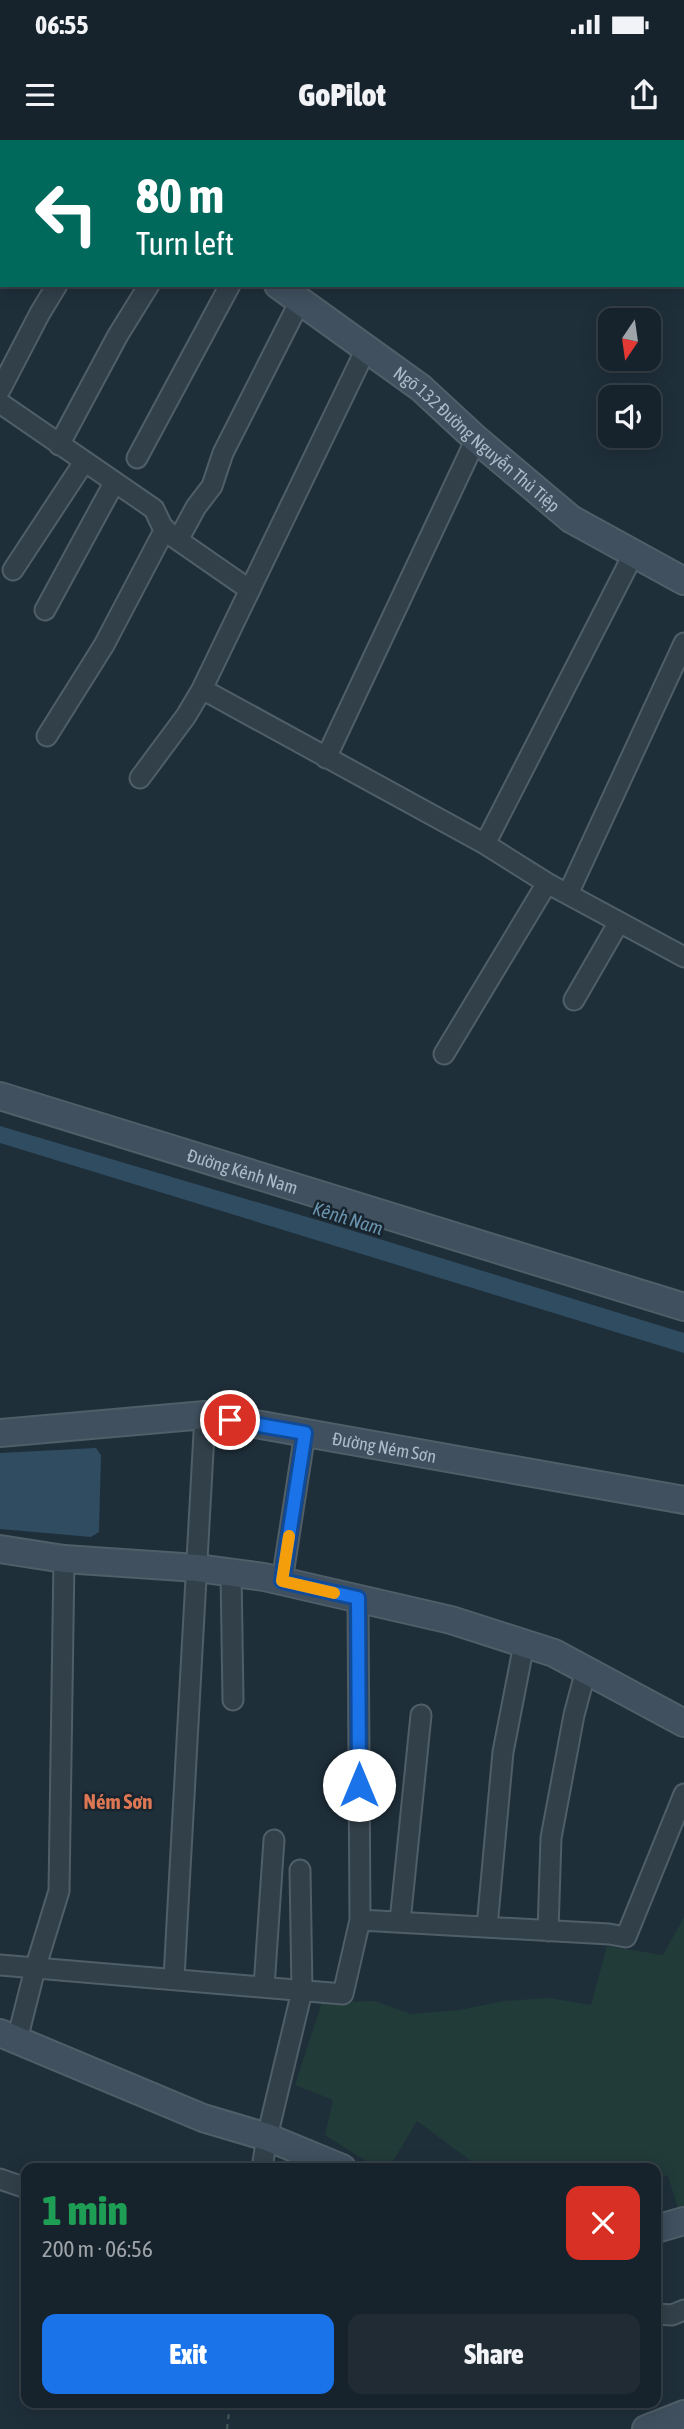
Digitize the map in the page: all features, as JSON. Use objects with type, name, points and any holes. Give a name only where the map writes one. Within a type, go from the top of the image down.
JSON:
[{"type":"street","points":[[56,287],[40,313],[1,404],[154,509],[171,535],[250,590]]},
{"type":"street","points":[[59,445],[118,335],[148,287]]},
{"type":"street","points":[[137,458],[229,287]]},
{"type":"street","name":"Ngõ 132 Đường Nguyễn Thủ Tiệp","points":[[281,287],[421,388],[476,439],[571,519],[684,581]]},
{"type":"street","points":[[47,736],[171,535],[212,486],[223,453],[300,301]]},
{"type":"street","points":[[140,778],[186,716],[202,688],[366,349]]},
{"type":"street","points":[[326,758],[476,439]]},
{"type":"street","points":[[13,570],[84,463]]},
{"type":"street","points":[[45,610],[114,483]]},
{"type":"street","points":[[485,844],[633,555]]},
{"type":"street","points":[[568,894],[684,643]]},
{"type":"street","points":[[202,688],[485,844],[547,883],[619,922],[683,952]]},
{"type":"street","points":[[444,1054],[547,883]]},
{"type":"street","points":[[573,1000],[619,922]]},
{"type":"street","name":"Đường Kênh Nam","points":[[0,1096],[684,1307]]},
{"type":"street","points":[[174,1978],[205,1415]]},
{"type":"street","name":"Đường Ném Sơn","points":[[0,1433],[205,1415],[684,1500]]},
{"type":"street","points":[[282,1581],[305,1433]]},
{"type":"street","points":[[0,1549],[64,1559],[197,1568],[282,1581],[452,1620],[554,1653],[684,1723]]},
{"type":"street","points":[[64,1559],[59,1891],[35,1969],[8,2036],[203,2119],[267,2137],[330,2163]]},
{"type":"street","points":[[231,1573],[233,1700]]},
{"type":"street","points":[[0,1965],[343,1994],[360,1920],[358,1598]]},
{"type":"street","points":[[487,1927],[502,1752],[524,1644]]},
{"type":"street","points":[[548,1931],[551,1839],[574,1715],[586,1670]]},
{"type":"street","points":[[400,1922],[421,1715]]},
{"type":"street","points":[[360,1920],[626,1937],[684,1794]]},
{"type":"street","points":[[264,1987],[274,1840]]},
{"type":"street","points":[[263,2163],[302,1991],[300,1870]]},
{"type":"street","points":[[0,2179],[21,2186]]},
{"type":"street","points":[[661,2228],[684,2221]]},
{"type":"street","points":[[661,2314],[672,2315],[684,2309]]},
{"type":"street","points":[[646,2429],[684,2414]]},
{"type":"path","points":[[226,2429],[229,2408]]},
{"type":"green space","points":[[684,1917],[684,2206],[678,2208],[668,2176],[661,2175],[661,2163],[474,2163],[417,2121],[392,2163],[369,2163],[325,2135],[333,2100],[295,2085],[322,2002],[375,2001],[411,2014],[460,2010],[503,2001],[549,1998],[591,2005],[607,1946],[663,1955]]},
{"type":"water","name":"Kênh Nam","points":[[0,1126],[684,1333],[684,1353],[0,1143]]},
{"type":"water","points":[[96,1448],[101,1455],[99,1532],[91,1537],[0,1529],[0,1453]]},
{"type":"slow traffic","points":[[289,1536],[282,1581],[334,1593]]},
{"type":"district","name":"Ném Sơn","points":[[118,1801]]},
{"type":"route","points":[[230,1420],[305,1433],[282,1581],[358,1598],[359,1785]]}]
